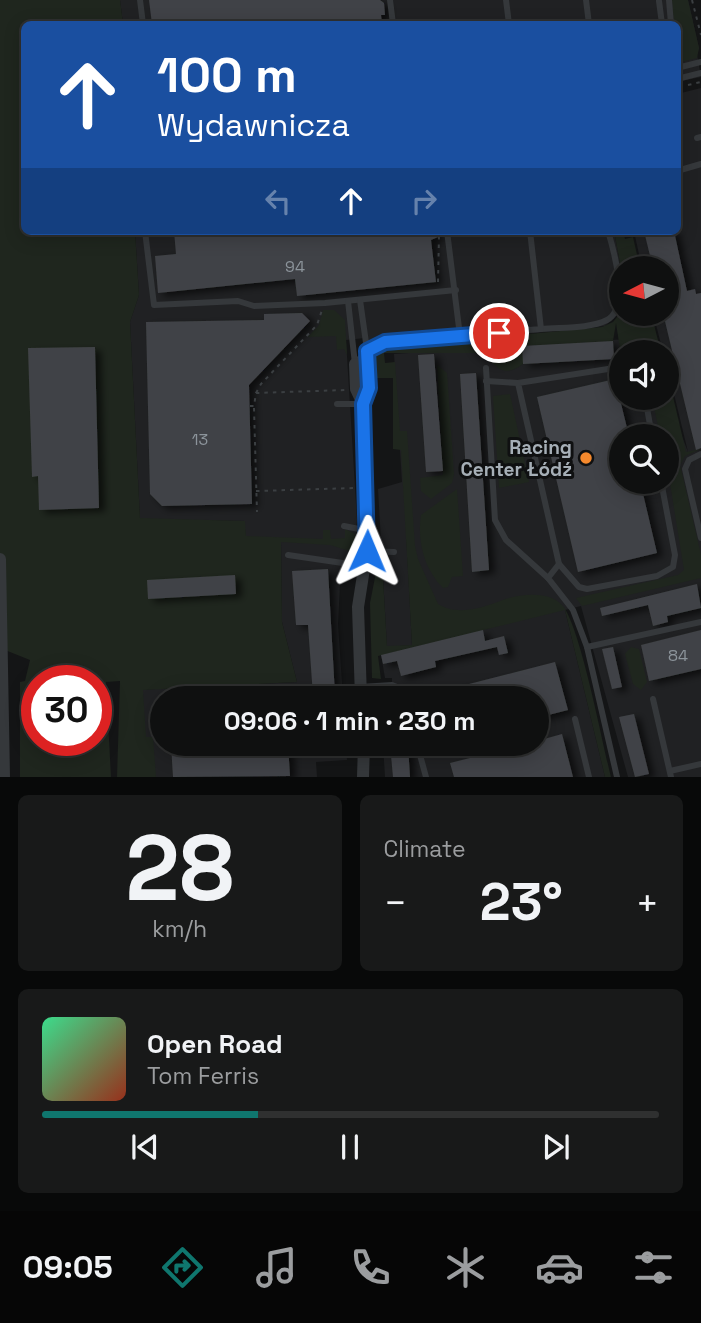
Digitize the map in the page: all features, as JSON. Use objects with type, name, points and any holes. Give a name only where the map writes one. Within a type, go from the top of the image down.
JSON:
[{"type":"street","points":[[363,404],[369,388],[367,351]]},
{"type":"street","points":[[355,364],[356,389],[363,404],[369,531],[358,623],[361,686]]},
{"type":"street","points":[[0,559],[4,777]]},
{"type":"street","points":[[363,756],[363,777]]},
{"type":"lane","points":[[140,0],[143,21]]},
{"type":"lane","points":[[390,0],[393,21]]},
{"type":"lane","points":[[506,0],[509,21]]},
{"type":"lane","points":[[586,0],[589,21]]},
{"type":"lane","points":[[669,0],[671,21]]},
{"type":"lane","points":[[659,1],[662,21]]},
{"type":"lane","points":[[681,67],[701,62]]},
{"type":"lane","points":[[681,78],[701,73]]},
{"type":"lane","points":[[681,170],[701,164]]},
{"type":"lane","points":[[145,235],[154,305],[238,301],[254,306],[325,303],[456,290]]},
{"type":"lane","points":[[448,235],[460,336]]},
{"type":"lane","points":[[530,235],[541,329]]},
{"type":"lane","points":[[355,364],[367,351],[385,342],[602,321],[615,313],[619,300],[618,276],[609,235]]},
{"type":"lane","points":[[360,300],[367,351]]},
{"type":"lane","points":[[348,301],[355,364]]},
{"type":"lane","points":[[486,369],[495,520],[506,540],[548,578],[573,610],[587,647],[617,777]]},
{"type":"lane","points":[[486,382],[518,383],[609,369]]},
{"type":"lane","points":[[518,383],[559,564],[579,587],[587,589],[669,572],[675,555],[663,494]]},
{"type":"lane","points":[[337,404],[363,404]]},
{"type":"lane","points":[[701,454],[689,460],[685,470],[701,538]]},
{"type":"lane","points":[[344,526],[369,531]]},
{"type":"lane","points":[[367,551],[394,552]]},
{"type":"lane","points":[[288,555],[363,566]]},
{"type":"lane","points":[[548,578],[559,564]]},
{"type":"lane","points":[[587,647],[701,622]]},
{"type":"lane","points":[[653,699],[671,774],[701,764]]},
{"type":"lane","points":[[575,719],[589,777]]},
{"type":"lane","points":[[420,756],[426,777]]},
{"type":"path","points":[[692,0],[701,35]]},
{"type":"path","points":[[436,284],[440,275],[439,235]]},
{"type":"path","points":[[257,512],[252,406],[256,393],[317,325],[325,303]]},
{"type":"path","points":[[256,393],[350,390]]},
{"type":"path","points":[[256,491],[356,488]]},
{"type":"shaded area","points":[[0,0],[120,0],[123,21],[21,21],[21,235],[135,235],[139,295],[130,322],[140,518],[245,521],[246,536],[323,539],[323,530],[330,530],[331,539],[345,538],[345,529],[355,534],[353,552],[330,545],[281,542],[282,622],[297,682],[150,686],[150,690],[143,690],[146,737],[150,737],[150,756],[154,756],[156,777],[117,777],[120,681],[112,682],[112,665],[29,665],[30,660],[0,648]]},
{"type":"shaded area","points":[[120,0],[688,0],[699,48],[697,54],[701,77],[681,81],[681,21],[123,21]]},
{"type":"shaded area","points":[[672,0],[688,0],[699,48],[697,58],[681,62],[681,21],[674,21]]},
{"type":"shaded area","points":[[701,88],[701,777],[628,777],[581,606],[565,610],[605,777],[385,777],[384,756],[549,756],[549,686],[392,686],[392,678],[385,678],[381,655],[430,643],[406,532],[412,645],[387,647],[378,489],[402,482],[394,354],[609,340],[609,410],[672,410],[677,424],[609,424],[609,494],[679,494],[679,428],[688,452],[678,410],[679,340],[660,340],[656,326],[679,326],[679,256],[639,256],[635,236],[626,235],[681,235],[681,93]]},
{"type":"shaded area","points":[[135,235],[615,235],[619,256],[609,256],[609,322],[605,326],[395,347],[375,353],[365,338],[346,340],[357,520],[355,550],[348,578],[341,576],[340,585],[338,624],[342,686],[216,686],[297,682],[282,622],[281,542],[246,537],[244,521],[140,519],[130,322],[139,295]]},
{"type":"shaded area","points":[[615,235],[624,235],[625,239],[633,237],[637,256],[619,256]]},
{"type":"shaded area","points":[[323,310],[334,310],[345,320],[347,355],[344,349],[337,350],[336,336],[308,337],[319,325]]},
{"type":"shaded area","points":[[609,324],[616,326],[613,340],[609,341],[523,346],[523,364],[509,371],[499,368],[479,353],[384,353],[385,363],[395,362],[400,431],[407,431],[415,546],[438,604],[453,610],[469,610],[515,597],[541,595],[556,600],[565,610],[378,656],[381,679],[372,678],[370,603],[378,562],[382,561],[387,646],[412,645],[401,450],[393,449],[393,378],[377,378],[375,353],[395,347],[602,327]]},
{"type":"shaded area","points":[[616,326],[654,326],[658,340],[619,340]]},
{"type":"shaded area","points":[[657,337],[650,340],[611,340]]},
{"type":"shaded area","points":[[437,365],[447,373],[454,474],[452,483],[431,499],[421,491],[420,478],[443,475]]},
{"type":"shaded area","points":[[510,394],[529,482],[499,488],[493,396]]},
{"type":"shaded area","points":[[655,410],[676,410],[686,452],[701,449],[685,456],[680,465],[701,555],[701,578],[582,606],[576,598],[678,575],[684,570],[672,494],[679,494],[679,424],[658,424]]},
{"type":"shaded area","points":[[457,489],[463,576],[452,577],[448,587],[443,588],[431,572],[423,554],[421,515]]},
{"type":"shaded area","points":[[565,610],[576,636],[611,777],[605,777]]},
{"type":"shaded area","points":[[631,647],[639,649],[647,682],[641,690],[633,684],[625,654]]},
{"type":"shaded area","points":[[20,682],[21,756],[110,756],[111,777],[20,777]]},
{"type":"shaded area","points":[[150,689],[150,756],[347,756],[347,760],[316,762],[317,777],[154,777],[135,690]]},
{"type":"building","points":[[149,0],[380,0],[384,3],[385,15],[381,15],[382,21],[152,21]]},
{"type":"building","points":[[174,235],[438,237],[431,240],[436,282],[297,296],[295,279],[158,293],[155,256],[176,254]]},
{"type":"building","points":[[645,235],[675,235],[687,291],[695,289],[696,294],[701,293],[701,448],[696,450],[679,379],[679,340],[670,340],[666,326],[679,326],[679,256],[650,256]]},
{"type":"building","points":[[302,313],[310,321],[249,385],[252,504],[162,506],[150,494],[146,322],[264,320],[264,314]]},
{"type":"building","points":[[609,341],[609,359],[523,364],[522,346]]},
{"type":"building","points":[[95,347],[99,508],[39,510],[38,476],[32,477],[28,348]]},
{"type":"building","points":[[434,354],[443,471],[426,472],[418,355]]},
{"type":"building","points":[[476,373],[489,570],[472,572],[460,374]]},
{"type":"building","name":"Racing Center Łódź","points":[[609,380],[609,410],[623,410],[626,424],[609,424],[609,494],[643,494],[657,553],[578,572],[537,397]]},
{"type":"building","points":[[328,569],[334,686],[312,686],[308,625],[296,625],[292,571]]},
{"type":"building","points":[[235,575],[236,594],[148,599],[147,580]]},
{"type":"building","points":[[697,584],[701,608],[667,616],[668,622],[653,626],[648,605],[602,616],[600,608]]},
{"type":"building","points":[[483,630],[485,641],[504,636],[508,653],[499,655],[497,647],[435,661],[436,667],[401,676],[397,661],[383,664],[381,655]]},
{"type":"building","points":[[701,630],[701,669],[649,681],[641,645]]},
{"type":"building","points":[[613,647],[622,687],[612,689],[602,649]]},
{"type":"building","points":[[555,662],[568,710],[549,715],[549,686],[461,686]]},
{"type":"building","points":[[634,714],[649,774],[635,777],[619,717]]},
{"type":"building","points":[[562,734],[573,777],[454,777],[450,763],[478,756],[549,756],[549,738]]},
{"type":"building","points":[[172,756],[289,756],[290,776],[173,777]]},
{"type":"building","points":[[391,756],[409,756],[410,777],[393,777]]},
{"type":"place","name":"Racing Center Łódź","points":[[586,458]]},
{"type":"route","points":[[367,551],[369,537],[363,404],[369,388],[367,351],[385,342],[499,333]]}]
